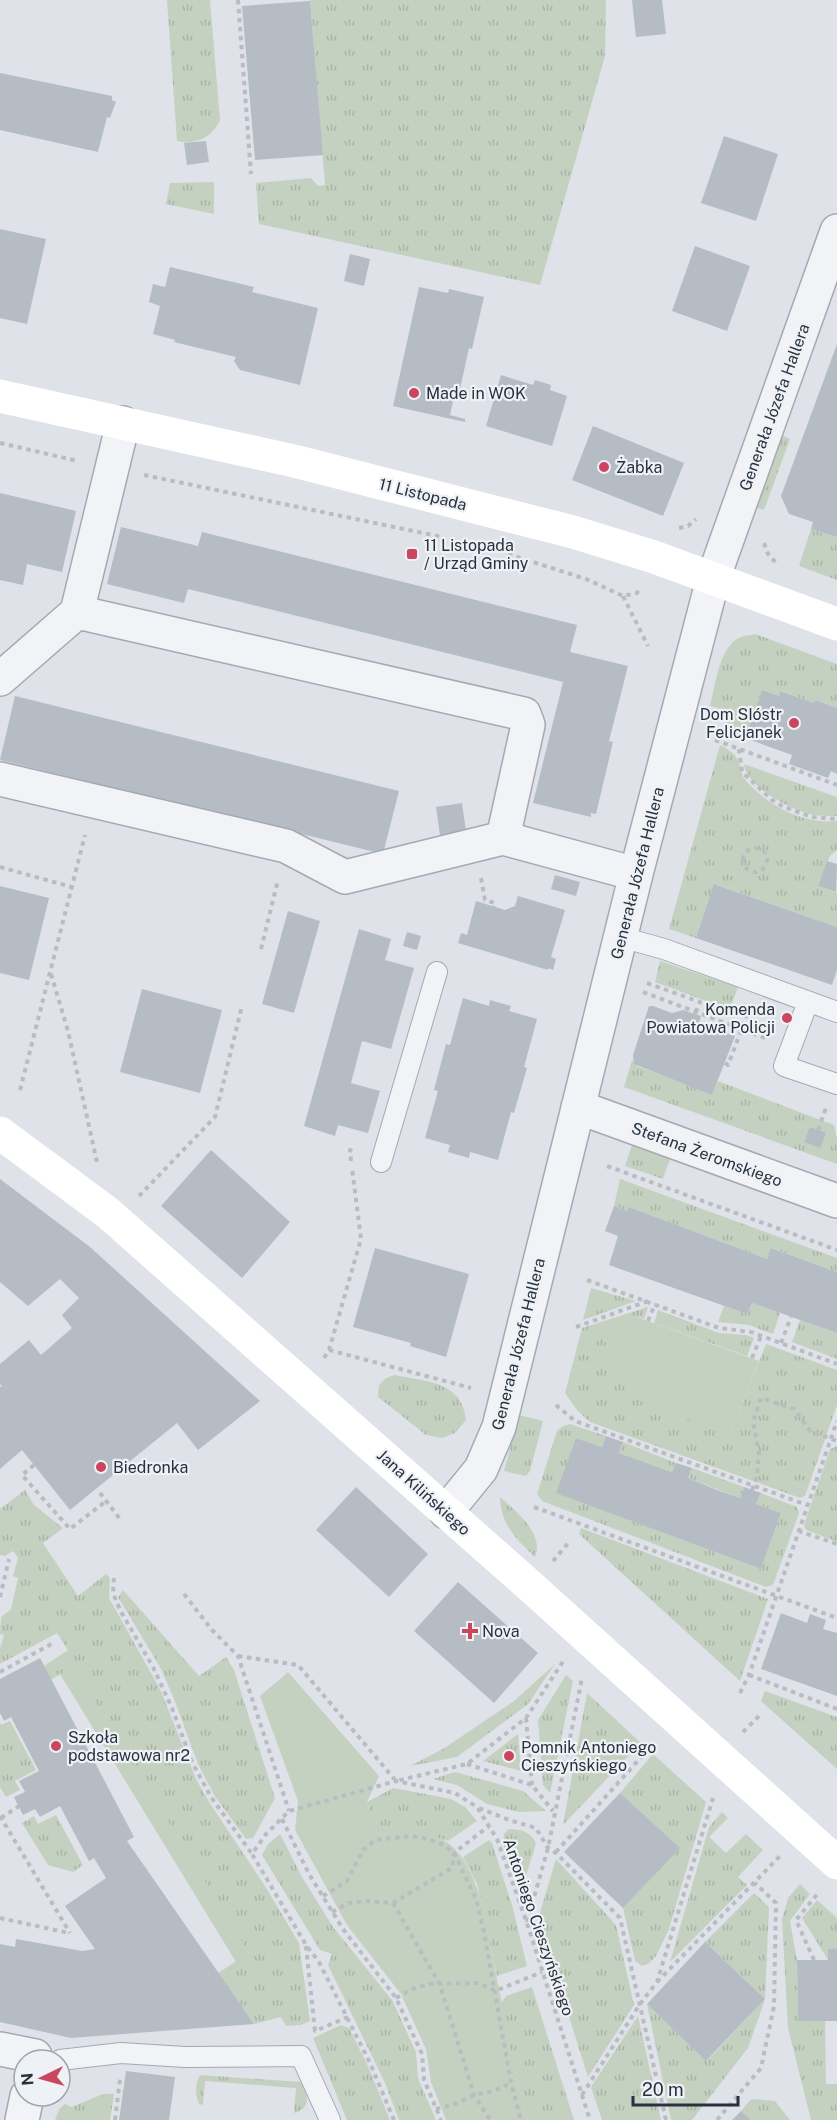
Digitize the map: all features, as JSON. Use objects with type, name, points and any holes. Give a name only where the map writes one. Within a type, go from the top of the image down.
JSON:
[{"type":"street","name":"Generała Józefa Hallera","points":[[446,1512],[481,1469],[499,1427],[636,874],[713,579],[837,231]]},
{"type":"street","name":"11 Listopada","points":[[0,396],[294,461],[573,532],[654,557],[837,624]]},
{"type":"street","points":[[0,679],[76,612],[123,423]]},
{"type":"street","points":[[76,612],[524,714],[528,725],[503,838]]},
{"type":"street","points":[[0,779],[286,846],[345,877],[503,838],[636,874]]},
{"type":"street","name":"Stefana Żeromskiego","points":[[578,1107],[837,1201]]},
{"type":"street","name":"Jana Kilińskiego","points":[[0,1133],[108,1213],[837,1863]]},
{"type":"lane","points":[[621,936],[664,949],[837,1012]]},
{"type":"lane","points":[[381,1162],[437,972]]},
{"type":"lane","points":[[808,1002],[784,1066],[837,1084]]},
{"type":"lane","points":[[72,2057],[121,2053],[185,2057],[302,2056],[330,2120]]},
{"type":"path","points":[[238,0],[251,174]]},
{"type":"path","points":[[0,443],[112,469],[451,539]]},
{"type":"path","points":[[675,529],[688,526],[699,516]]},
{"type":"path","points":[[763,540],[768,554],[778,564]]},
{"type":"path","points":[[507,553],[586,579],[622,596],[637,593],[646,581],[654,557]]},
{"type":"path","points":[[622,596],[648,646]]},
{"type":"path","points":[[715,740],[837,785]]},
{"type":"path","points":[[739,749],[742,772],[772,800],[812,817],[837,819]]},
{"type":"path","points":[[20,1090],[94,801]]},
{"type":"path","points":[[261,949],[286,846]]},
{"type":"path","points":[[757,848],[764,851],[767,858],[763,869],[756,872],[746,868],[743,860],[748,849],[757,848]]},
{"type":"path","points":[[0,867],[72,887]]},
{"type":"path","points":[[480,877],[485,900],[495,903],[495,906]]},
{"type":"path","points":[[51,973],[68,1031],[98,1166]]},
{"type":"path","points":[[646,983],[700,1002],[696,1013]]},
{"type":"path","points":[[725,1064],[728,1065],[759,983]]},
{"type":"path","points":[[643,992],[791,1048]]},
{"type":"path","points":[[136,1200],[215,1116],[242,1006]]},
{"type":"path","points":[[322,1360],[329,1350],[361,1239],[350,1150]]},
{"type":"path","points":[[607,1166],[837,1250]]},
{"type":"path","points":[[587,1280],[719,1328],[751,1332],[837,1364]]},
{"type":"path","points":[[576,1326],[648,1302]]},
{"type":"path","points":[[648,1321],[655,1304]]},
{"type":"path","points":[[781,1343],[791,1317]]},
{"type":"path","points":[[752,1358],[761,1336]]},
{"type":"path","points":[[329,1350],[471,1388]]},
{"type":"path","points":[[753,1488],[758,1478],[759,1453],[753,1422],[761,1398],[794,1409],[810,1431],[837,1441]]},
{"type":"path","points":[[556,1405],[574,1421],[753,1488],[807,1505]]},
{"type":"path","points":[[740,1693],[749,1675],[837,1421]]},
{"type":"path","points":[[34,1465],[22,1475],[70,1529],[106,1501]]},
{"type":"path","points":[[100,1493],[120,1518]]},
{"type":"path","points":[[534,1507],[837,1618]]},
{"type":"path","points":[[798,1531],[837,1544]]},
{"type":"path","points":[[547,1568],[570,1542]]},
{"type":"path","points":[[0,1597],[9,1559]]},
{"type":"path","points":[[114,1578],[113,1593],[120,1610],[153,1667],[172,1708],[192,1762],[211,1797],[252,1854],[306,1945],[319,1962],[375,2073],[394,2120]]},
{"type":"path","points":[[184,1594],[212,1630],[238,1656],[289,1811],[266,1834],[252,1854]]},
{"type":"path","points":[[0,1672],[55,1642]]},
{"type":"path","points":[[238,1656],[298,1665],[396,1781],[467,1764],[526,1718],[564,1660]]},
{"type":"path","points":[[749,1675],[837,1709]]},
{"type":"path","points":[[527,1923],[548,1848],[582,1676]]},
{"type":"path","points":[[741,1735],[762,1713]]},
{"type":"path","points":[[526,1718],[532,1785]]},
{"type":"path","points":[[556,1852],[656,1742]]},
{"type":"path","points":[[467,1764],[532,1785],[554,1812]]},
{"type":"path","name":"Antoniego Cieszyńskiego","points":[[289,1811],[396,1781],[455,1793],[477,1807],[497,1839],[527,1923],[590,2120]]},
{"type":"path","points":[[657,1982],[714,1795]]},
{"type":"path","points":[[0,1918],[70,1933],[1,1817],[19,1806]]},
{"type":"path","points":[[477,1807],[536,1828],[548,1848],[556,1852],[620,1918],[666,2120]]},
{"type":"path","points":[[282,1819],[309,1875],[332,1912],[396,1998],[422,2054],[424,2080],[441,2120]]},
{"type":"path","points":[[332,1912],[349,1903],[366,1901],[393,1904],[452,1868],[454,1853],[489,1826]]},
{"type":"path","points":[[322,1896],[347,1881],[363,1850],[375,1840],[411,1836],[444,1845],[454,1853],[476,1899],[511,2083],[521,2120]]},
{"type":"path","points":[[582,2096],[640,2004],[657,1982],[780,1855]]},
{"type":"path","points":[[717,2120],[761,2068],[774,2006],[776,1903],[755,1883]]},
{"type":"path","points":[[814,1960],[796,1920],[820,1891]]},
{"type":"path","points":[[393,1904],[440,1985],[474,2095],[490,2120]]},
{"type":"path","points":[[306,1945],[315,2031],[348,2017]]},
{"type":"path","points":[[396,1998],[429,1984],[479,1983],[495,1991],[542,1972]]},
{"type":"path","points":[[436,2109],[474,2095],[494,2091],[511,2083]]},
{"type":"green space","points":[[167,0],[210,0],[220,120],[213,131],[196,141],[177,141]]},
{"type":"green space","points":[[310,0],[606,0],[605,56],[540,285],[259,224],[256,183],[311,178],[318,186],[325,185]]},
{"type":"green space","points":[[214,182],[214,214],[166,204],[170,183]]},
{"type":"green space","points":[[781,435],[790,439],[764,510],[755,507]]},
{"type":"green space","points":[[811,529],[835,537],[837,533],[837,580],[799,566]]},
{"type":"green space","points":[[755,634],[837,664],[837,708],[815,700],[814,703],[781,691],[779,696],[762,690],[745,738],[723,733],[729,711],[710,706],[719,667],[734,641],[743,636]]},
{"type":"green space","points":[[720,745],[736,757],[743,777],[773,804],[811,820],[837,821],[837,850],[830,856],[818,886],[837,893],[837,927],[715,884],[696,938],[669,929]]},
{"type":"green space","points":[[744,764],[837,797],[837,816],[809,814],[780,802],[752,781]]},
{"type":"green space","points":[[660,961],[738,987],[727,1017],[704,1009],[706,1001],[655,982]]},
{"type":"green space","points":[[632,1060],[637,1066],[712,1094],[718,1081],[834,1125],[837,1139],[837,1164],[624,1087]]},
{"type":"green space","points":[[632,1145],[670,1159],[663,1179],[625,1166]]},
{"type":"green space","points":[[620,1179],[837,1258],[837,1272],[772,1248],[767,1259],[629,1207],[627,1211],[614,1206]]},
{"type":"green space","points":[[591,1288],[636,1301],[583,1320]]},
{"type":"green space","points":[[752,1303],[780,1313],[773,1334],[749,1325],[718,1322],[724,1306],[747,1314]]},
{"type":"green space","points":[[648,1307],[644,1319],[634,1316],[730,1435],[766,1344],[837,1370],[837,1405],[805,1496],[800,1498],[590,1422],[577,1410],[565,1393],[582,1328]]},
{"type":"green space","points":[[658,1310],[719,1333],[746,1335],[754,1338],[747,1356],[654,1323]]},
{"type":"green space","points":[[634,1316],[759,1361],[730,1435],[633,1398],[598,1327]]},
{"type":"green space","points":[[800,1320],[837,1333],[837,1359],[792,1342]]},
{"type":"green space","points":[[395,1375],[430,1382],[450,1390],[463,1407],[466,1420],[455,1433],[442,1438],[426,1435],[378,1397],[379,1385],[386,1378]]},
{"type":"green space","points":[[519,1415],[543,1421],[530,1471],[526,1476],[504,1471]]},
{"type":"green space","points":[[570,1424],[606,1436],[602,1447],[576,1438],[557,1493],[761,1569],[781,1513],[756,1504],[761,1493],[797,1507],[799,1513],[773,1585],[766,1587],[542,1501],[537,1494],[557,1431]]},
{"type":"green space","points":[[623,1442],[676,1463],[672,1472],[619,1453]]},
{"type":"green space","points":[[837,1446],[837,1541],[835,1541],[806,1530],[804,1525],[830,1449]]},
{"type":"green space","points":[[692,1468],[744,1487],[740,1498],[688,1478]]},
{"type":"green space","points":[[25,1490],[34,1505],[63,1528],[43,1543],[78,1596],[106,1574],[110,1578],[109,1598],[160,1689],[197,1781],[299,1943],[310,2021],[301,2025],[286,2026],[281,2017],[254,2024],[218,1973],[249,1953],[60,1674],[51,1680],[44,1666],[68,1650],[57,1633],[0,1664],[0,1648],[4,1635],[0,1634],[1,1617],[11,1609],[18,1578],[13,1576],[18,1558],[13,1551],[5,1556],[0,1555],[0,1509]]},
{"type":"green space","points":[[500,1497],[527,1523],[532,1531],[537,1548],[535,1557],[511,1531],[503,1516]]},
{"type":"green space","points":[[581,1528],[768,1599],[740,1681],[579,1534]]},
{"type":"green space","points":[[123,1590],[199,1676],[226,1657],[234,1670],[275,1798],[253,1838],[246,1839],[214,1795],[198,1764],[160,1667],[118,1597]]},
{"type":"green space","points":[[555,1664],[528,1704],[457,1757],[410,1766],[443,1749],[514,1701]]},
{"type":"green space","points":[[73,1666],[249,1953],[236,1962],[60,1674]]},
{"type":"green space","points":[[288,1672],[379,1776],[367,1802],[378,1835],[401,1831],[434,1836],[447,1842],[457,1852],[473,1877],[483,1908],[517,2081],[528,2120],[446,2120],[431,2082],[426,2049],[401,1994],[347,1925],[295,1830],[298,1801],[260,1696]]},
{"type":"green space","points":[[566,1675],[573,1681],[550,1793],[543,1785],[538,1720]]},
{"type":"green space","points":[[765,1691],[837,1717],[837,1769],[761,1701]]},
{"type":"green space","points":[[587,1693],[641,1743],[563,1825]]},
{"type":"green space","points":[[10,1721],[36,1770],[15,1781],[20,1790],[6,1797],[0,1787],[0,1722],[1,1725]]},
{"type":"green space","points":[[518,1734],[521,1771],[483,1761]]},
{"type":"green space","points":[[653,1754],[706,1802],[669,1929],[656,1956],[648,1964],[642,1966],[635,1961],[623,1908],[679,1848],[620,1793]]},
{"type":"green space","points":[[455,1772],[523,1791],[546,1811],[519,1812],[487,1804],[457,1785],[433,1779]]},
{"type":"green space","points":[[393,1788],[451,1799],[465,1807],[477,1821],[448,1841],[414,1833],[378,1835],[367,1802]]},
{"type":"green space","points":[[722,1812],[728,1818],[709,1837],[726,1853],[746,1834],[763,1850],[738,1877],[747,1885],[670,1962],[709,1827]]},
{"type":"green space","points":[[56,1815],[83,1865],[73,1872],[48,1865],[22,1823],[34,1816],[38,1824]]},
{"type":"green space","points":[[509,1829],[525,1832],[536,1843],[524,1882],[519,1884],[512,1873],[505,1853],[504,1834]]},
{"type":"green space","points":[[280,1834],[302,1877],[333,1927],[392,2000],[416,2052],[418,2078],[436,2120],[399,2120],[385,2083],[328,1965],[332,1954],[320,1950],[262,1855],[268,1844]]},
{"type":"green space","points":[[489,1840],[492,1843],[512,1905],[527,1966],[497,1976],[477,1884],[463,1857]]},
{"type":"green space","points":[[556,1859],[616,1925],[634,2005],[588,2077],[538,1919]]},
{"type":"green space","points":[[800,1884],[810,1894],[790,1921],[797,1960],[798,2021],[825,2021],[826,2084],[837,2084],[837,2120],[811,2120],[788,2028],[782,1919],[788,1898]]},
{"type":"green space","points":[[754,1893],[769,1907],[765,1999],[705,1942]]},
{"type":"green space","points":[[817,1900],[837,1918],[837,1948],[829,1949],[828,1960],[802,1918]]},
{"type":"green space","points":[[532,1987],[574,2120],[528,2120],[517,2081],[501,2003],[506,1996]]},
{"type":"green space","points":[[765,1999],[748,2048],[692,2120],[671,2120],[647,2004],[707,2061]]},
{"type":"green space","points":[[638,2016],[661,2120],[602,2120],[591,2087]]},
{"type":"green space","points":[[341,2025],[349,2028],[390,2120],[347,2120],[313,2038]]},
{"type":"green space","points":[[200,2075],[301,2082],[307,2096],[306,2104],[300,2111],[294,2113],[296,2088],[205,2081],[203,2105],[199,2104],[196,2090]]},
{"type":"green space","points":[[103,2094],[114,2094],[110,2120],[55,2120],[60,2108],[72,2107]]},
{"type":"green space","points":[[751,2099],[775,2101],[790,2120],[751,2120],[741,2111]]},
{"type":"building","points":[[632,0],[662,0],[666,34],[636,37]]},
{"type":"building","points":[[310,1],[323,155],[255,160],[242,6]]},
{"type":"building","points":[[0,73],[112,96],[112,100],[116,102],[110,118],[107,117],[98,152],[0,130]]},
{"type":"building","points":[[724,136],[778,154],[756,221],[701,203]]},
{"type":"building","points":[[206,141],[209,162],[187,165],[184,143]]},
{"type":"building","points":[[0,229],[46,239],[27,324],[0,318]]},
{"type":"building","points":[[695,246],[750,266],[727,331],[672,311]]},
{"type":"building","points":[[350,254],[370,259],[364,286],[344,281]]},
{"type":"building","points":[[170,267],[254,287],[252,292],[318,308],[300,385],[240,370],[234,361],[236,357],[174,342],[175,340],[153,334],[160,306],[149,302],[153,284],[165,287]]},
{"type":"building","points":[[419,287],[448,293],[449,289],[484,297],[472,349],[469,348],[460,389],[456,388],[450,415],[465,419],[465,422],[393,406]]},
{"type":"building","points":[[837,344],[836,537],[811,529],[813,522],[789,514],[781,496]]},
{"type":"building","points":[[501,375],[533,385],[535,380],[551,385],[550,390],[567,396],[552,446],[486,426]]},
{"type":"building","points":[[593,426],[684,463],[663,516],[572,480]]},
{"type":"building","points":[[0,493],[76,511],[62,572],[27,564],[23,585],[0,580]]},
{"type":"building","points":[[121,527],[198,546],[202,532],[577,625],[570,652],[628,666],[609,741],[613,742],[596,814],[591,813],[591,817],[533,803],[563,682],[188,589],[184,603],[107,584]]},
{"type":"building","name":"Dom SIóstr Felicjanek","points":[[762,690],[779,696],[780,691],[837,708],[837,774],[831,771],[828,778],[789,764],[792,755],[745,738]]},
{"type":"building","points":[[15,696],[399,791],[383,854],[0,760]]},
{"type":"building","points":[[462,803],[466,831],[440,835],[436,807]]},
{"type":"building","points":[[827,861],[837,864],[836,892],[818,886]]},
{"type":"building","points":[[555,875],[580,882],[576,896],[551,889]]},
{"type":"building","points":[[714,884],[837,927],[837,970],[832,985],[696,938]]},
{"type":"building","points":[[0,886],[49,898],[29,980],[0,973]]},
{"type":"building","points":[[518,896],[565,910],[551,957],[556,959],[553,970],[458,943],[461,933],[467,935],[476,901],[505,910],[515,906]]},
{"type":"building","points":[[288,911],[320,921],[294,1013],[262,1004]]},
{"type":"building","points":[[359,929],[391,939],[385,960],[414,968],[391,1049],[362,1041],[351,1083],[380,1091],[368,1133],[338,1125],[335,1136],[304,1126]]},
{"type":"building","points":[[407,932],[421,936],[417,950],[403,946]]},
{"type":"building","points":[[142,989],[222,1010],[200,1093],[120,1072]]},
{"type":"building","points":[[463,998],[489,1006],[490,1000],[511,1006],[509,1011],[537,1019],[524,1067],[527,1068],[514,1113],[511,1112],[498,1160],[470,1152],[469,1158],[448,1152],[450,1145],[425,1138],[438,1091],[434,1090],[446,1044],[450,1045]]},
{"type":"building","points":[[649,1006],[672,1013],[683,1010],[701,1016],[699,1023],[735,1036],[712,1095],[634,1064],[633,1055]]},
{"type":"building","points":[[810,1127],[826,1133],[820,1148],[804,1142]]},
{"type":"building","points":[[211,1150],[290,1222],[242,1278],[161,1206]]},
{"type":"building","points":[[0,1179],[90,1247],[260,1401],[198,1450],[177,1423],[70,1510],[22,1450],[0,1469],[0,1387],[2,1386],[0,1384],[0,1364],[29,1340],[41,1355],[72,1328],[62,1315],[79,1298],[60,1279],[28,1306],[0,1282]]},
{"type":"building","points":[[614,1206],[627,1211],[629,1207],[767,1259],[771,1248],[837,1272],[837,1333],[752,1303],[747,1314],[609,1265],[618,1236],[605,1231]]},
{"type":"building","points":[[375,1248],[469,1274],[446,1357],[410,1346],[411,1343],[353,1327]]},
{"type":"building","points":[[606,1436],[623,1442],[619,1453],[672,1472],[676,1463],[692,1468],[688,1478],[717,1490],[740,1498],[744,1487],[761,1493],[756,1504],[781,1513],[761,1569],[556,1493],[576,1438],[602,1447]]},
{"type":"building","points":[[356,1487],[428,1554],[389,1597],[316,1530]]},
{"type":"building","points":[[458,1582],[538,1653],[494,1703],[414,1631]]},
{"type":"building","points":[[781,1613],[807,1623],[810,1614],[826,1620],[823,1629],[837,1633],[837,1696],[761,1669]]},
{"type":"building","points":[[40,1658],[134,1837],[127,1841],[254,2024],[71,2038],[0,2022],[0,1944],[15,1947],[16,1939],[82,1951],[95,1949],[65,1906],[106,1878],[94,1858],[89,1861],[60,1806],[40,1817],[35,1809],[23,1815],[14,1797],[25,1792],[19,1781],[39,1771],[11,1717],[4,1721],[0,1713],[0,1679]]},
{"type":"building","points":[[620,1793],[680,1848],[623,1908],[564,1852]]},
{"type":"building","points":[[705,1942],[765,1999],[706,2061],[647,2004]]},
{"type":"building","points":[[837,1948],[837,2021],[798,2021],[797,1960],[828,1960],[828,1949]]},
{"type":"building","points":[[126,2071],[175,2077],[169,2120],[119,2120]]},
{"type":"building","points":[[741,2111],[751,2120],[732,2120]]},
{"type":"place","name":"Made in WOK","points":[[414,393]]},
{"type":"place","name":"Żabka","points":[[604,467]]},
{"type":"place","name":"11 Listopada / Urząd Gminy","points":[[412,554]]},
{"type":"place","name":"Dom SIóstr Felicjanek","points":[[794,723]]},
{"type":"place","name":"Komenda Powiatowa Policji","points":[[787,1018]]},
{"type":"place","name":"Biedronka","points":[[101,1467]]},
{"type":"place","name":"Nova","points":[[470,1631]]},
{"type":"place","name":"Szkoła podstawowa nr2","points":[[56,1746]]},
{"type":"place","name":"Pomnik Antoniego Cieszyńskiego","points":[[509,1756]]}]
